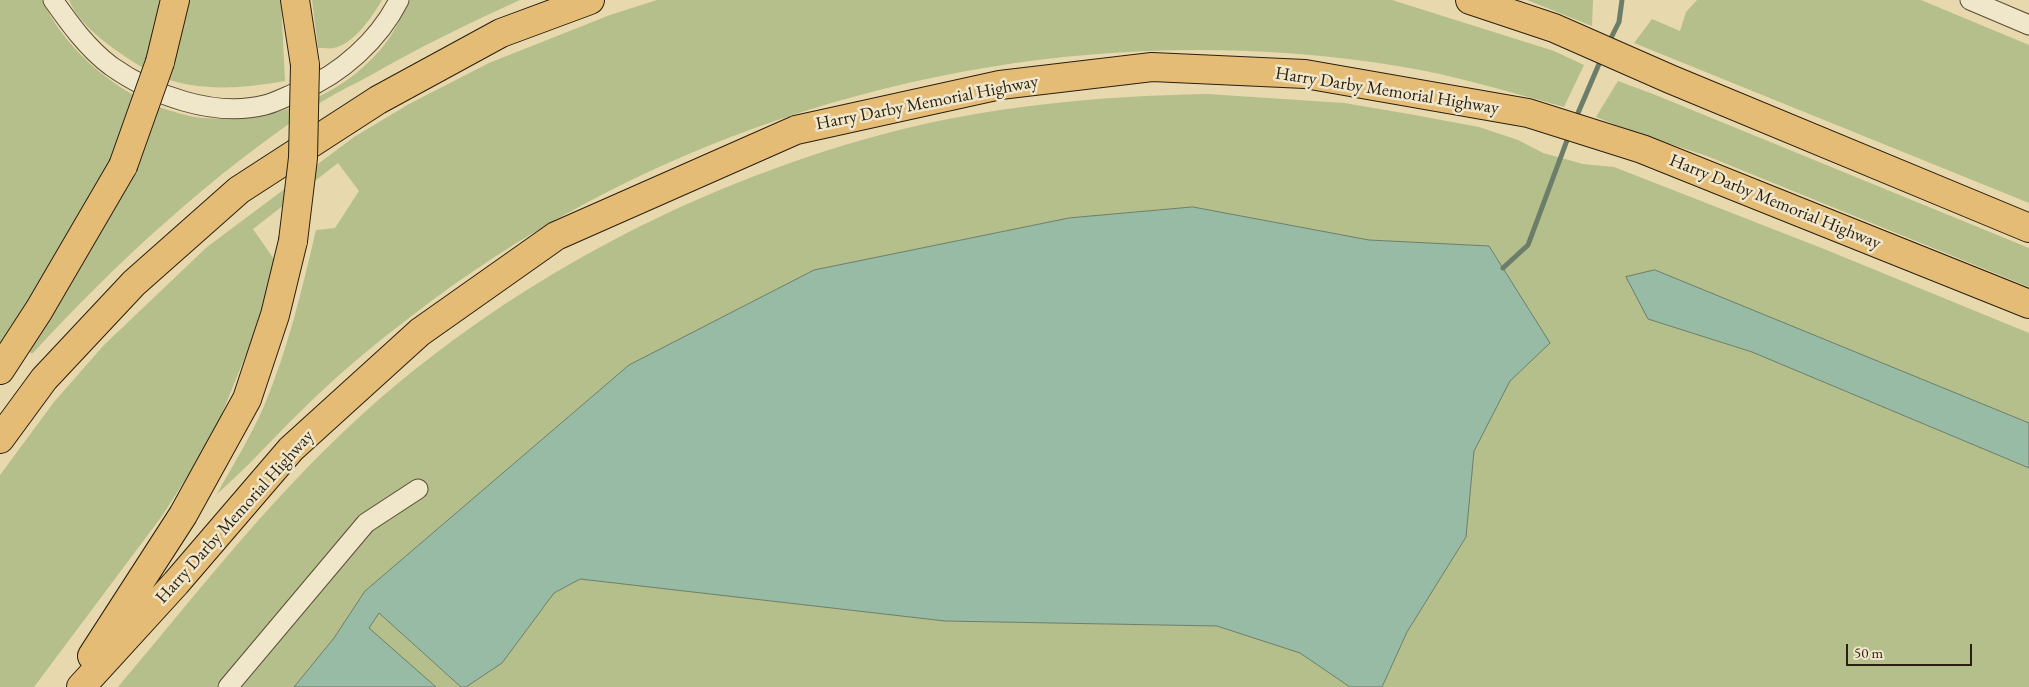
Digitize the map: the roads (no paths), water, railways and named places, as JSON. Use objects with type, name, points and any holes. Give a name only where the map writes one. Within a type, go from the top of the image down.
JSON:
[{"type":"highway","points":[[0,370],[39,310],[123,166],[160,62],[175,0]]},
{"type":"highway","points":[[72,687],[183,515],[247,399],[275,315],[294,241],[303,158],[305,65],[295,0]]},
{"type":"highway","points":[[0,440],[44,379],[134,283],[239,190],[378,100],[501,33],[590,0]]},
{"type":"highway","points":[[1470,0],[1554,28],[1670,79],[2029,228]]},
{"type":"highway","name":"Harry Darby Memorial Highway","points":[[81,687],[176,583],[291,450],[420,332],[556,236],[796,130],[1000,85],[1152,66],[1305,74],[1528,113],[1642,149],[2029,304]]},
{"type":"street","points":[[56,2],[76,33],[110,65],[130,78],[172,98],[208,106],[237,108],[265,105],[322,82],[363,48],[390,18],[399,0]]},
{"type":"street","points":[[1970,0],[2029,24]]},
{"type":"street","points":[[228,687],[366,523],[418,490]]},
{"type":"waterway","points":[[1609,42],[1619,22],[1622,0]]},
{"type":"waterway","points":[[1575,120],[1602,57]]},
{"type":"waterway","points":[[1503,268],[1528,245],[1569,135]]}]
